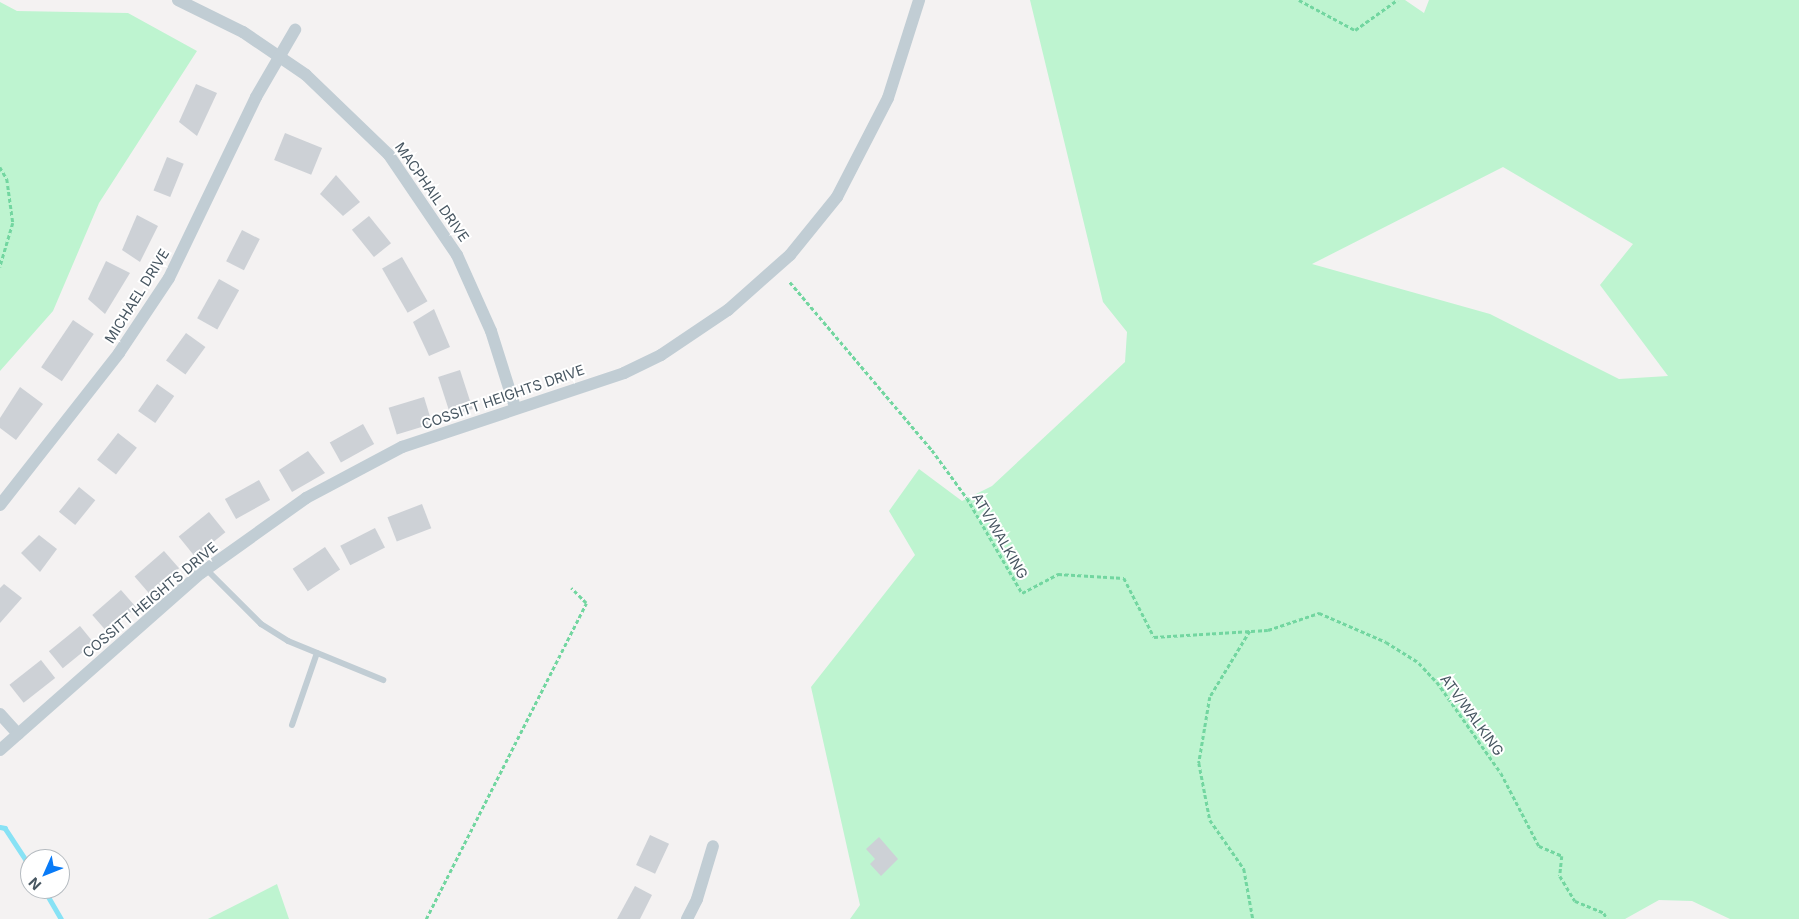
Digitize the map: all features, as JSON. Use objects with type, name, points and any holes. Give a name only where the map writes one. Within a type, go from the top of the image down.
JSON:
[{"type":"street","name":"MACPHAIL DRIVE","points":[[178,0],[243,32],[306,75],[361,125],[389,155],[428,209],[457,255],[475,292],[504,369],[515,407]]},
{"type":"street","name":"COSSITT HEIGHTS DRIVE","points":[[0,750],[206,569],[285,511],[402,447],[515,407],[624,373],[661,355],[728,310],[790,255],[837,196],[873,132],[901,63],[919,0]]},
{"type":"street","name":"MICHAEL DRIVE","points":[[0,504],[119,353],[169,278],[256,96],[295,30]]},
{"type":"street","points":[[0,714],[18,734]]},
{"type":"street","points":[[687,919],[697,899],[712,846]]},
{"type":"lane","points":[[206,569],[261,624],[288,641],[383,680]]},
{"type":"lane","points":[[292,725],[316,653]]},
{"type":"path","points":[[1299,0],[1355,30],[1397,0]]},
{"type":"path","points":[[0,167],[7,179],[13,223],[0,266]]},
{"type":"path","name":"ATV/WALKING","points":[[790,282],[932,450],[967,498],[1022,593],[1058,574],[1124,578],[1154,637],[1268,630],[1319,613],[1386,642],[1419,663],[1438,682],[1501,773],[1539,846],[1562,856],[1560,876],[1575,901],[1604,913],[1607,919]]},
{"type":"path","points":[[426,919],[586,603],[571,588]]},
{"type":"path","points":[[1250,631],[1210,697],[1199,763],[1210,820],[1244,869],[1253,919]]},
{"type":"green space","points":[[1030,0],[1405,0],[1424,13],[1429,0],[1799,0],[1799,919],[1730,919],[1692,901],[1659,900],[1625,919],[850,919],[860,905],[811,687],[915,555],[889,511],[919,469],[962,501],[992,486],[1125,362],[1127,332],[1103,302]],"holes":[[[1503,167],[1633,244],[1600,285],[1668,376],[1619,379],[1490,314],[1312,264]]]},
{"type":"green space","points":[[0,2],[17,11],[128,13],[197,51],[99,203],[53,311],[0,371]]},
{"type":"green space","points":[[277,884],[289,919],[208,919]]},
{"type":"building","points":[[196,84],[217,93],[197,136],[179,122]]},
{"type":"building","points":[[285,133],[322,148],[311,175],[274,160]]},
{"type":"building","points":[[167,157],[184,164],[170,197],[154,190]]},
{"type":"building","points":[[336,175],[360,202],[343,216],[320,194]]},
{"type":"building","points":[[137,215],[158,226],[140,262],[122,250]]},
{"type":"building","points":[[369,216],[391,243],[374,257],[352,230]]},
{"type":"building","points":[[242,230],[260,239],[244,270],[226,261]]},
{"type":"building","points":[[402,257],[428,301],[408,313],[382,268]]},
{"type":"building","points":[[106,261],[130,273],[105,314],[88,299]]},
{"type":"building","points":[[219,279],[239,290],[217,330],[197,318]]},
{"type":"building","points":[[434,309],[450,347],[429,356],[413,322]]},
{"type":"building","points":[[73,320],[94,334],[62,381],[41,367]]},
{"type":"building","points":[[186,333],[205,347],[185,375],[166,361]]},
{"type":"building","points":[[460,370],[473,409],[451,416],[438,377]]},
{"type":"building","points":[[157,384],[174,396],[155,423],[138,411]]},
{"type":"building","points":[[20,387],[43,404],[16,440],[0,428],[0,418]]},
{"type":"building","points":[[424,397],[432,424],[397,435],[389,408]]},
{"type":"building","points":[[363,424],[374,444],[341,463],[330,442]]},
{"type":"building","points":[[118,433],[137,448],[116,475],[97,460]]},
{"type":"building","points":[[308,451],[325,473],[292,492],[279,470]]},
{"type":"building","points":[[259,480],[270,500],[236,519],[225,499]]},
{"type":"building","points":[[79,487],[95,500],[75,525],[59,512]]},
{"type":"building","points":[[422,504],[431,528],[397,542],[387,517]]},
{"type":"building","points":[[209,512],[225,532],[195,557],[179,537]]},
{"type":"building","points":[[375,528],[385,548],[350,565],[340,546]]},
{"type":"building","points":[[39,535],[57,549],[40,572],[21,553]]},
{"type":"building","points":[[325,547],[340,569],[308,591],[293,569]]},
{"type":"building","points":[[164,551],[179,568],[150,594],[135,577]]},
{"type":"building","points":[[4,584],[22,598],[0,623],[0,588]]},
{"type":"building","points":[[121,590],[136,607],[107,632],[92,615]]},
{"type":"building","points":[[80,626],[94,643],[63,668],[49,651]]},
{"type":"building","points":[[41,660],[55,678],[24,703],[9,685]]},
{"type":"building","points":[[650,835],[669,844],[655,874],[636,865]]},
{"type":"building","points":[[879,837],[898,859],[881,876],[870,864],[875,859],[866,849]]},
{"type":"building","points":[[635,886],[652,895],[640,919],[617,919]]},
{"type":"waterway","points":[[0,827],[5,828],[20,851]]},
{"type":"waterway","points":[[50,899],[61,919]]}]
